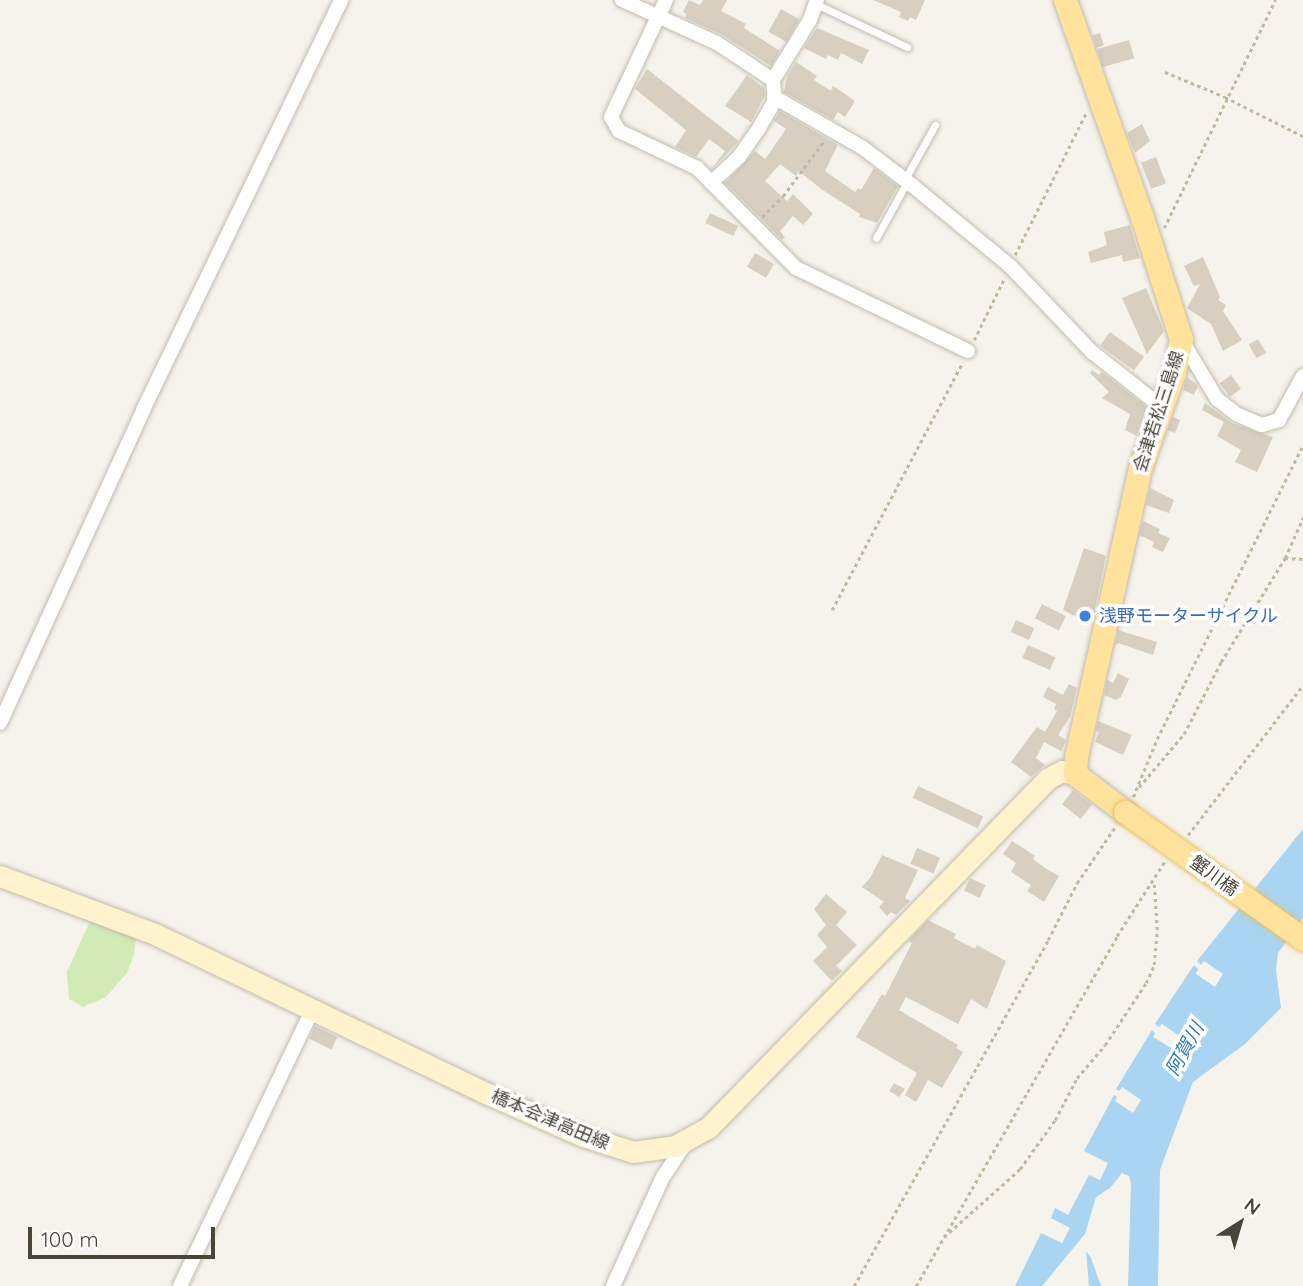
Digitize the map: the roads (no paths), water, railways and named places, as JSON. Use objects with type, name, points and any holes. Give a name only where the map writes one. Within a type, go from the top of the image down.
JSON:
[{"type":"main road","name":"会津若松三島線","points":[[1065,0],[1153,250],[1181,339],[1163,408],[1140,468],[1130,508],[1084,708],[1075,774]]},
{"type":"main road","name":"橋本会津高田線","points":[[0,876],[155,934],[488,1094],[593,1139],[633,1152],[675,1146],[687,1141],[725,1112],[1047,779],[1062,771],[1075,774]]},
{"type":"main road","name":"蟹川橋","points":[[1075,774],[1303,939]]},
{"type":"street","points":[[0,723],[144,408],[341,0]]},
{"type":"street","points":[[622,0],[717,43],[773,80]]},
{"type":"street","points":[[666,0],[611,117],[619,131],[697,168],[796,268],[968,351]]},
{"type":"street","points":[[711,183],[738,157],[752,138],[774,97],[773,80],[810,20],[816,2]]},
{"type":"street","points":[[774,97],[863,148],[906,181],[1010,266],[1092,352],[1163,408]]},
{"type":"street","points":[[1181,339],[1217,399],[1236,414],[1262,425],[1279,420],[1294,387],[1303,376]]},
{"type":"street","points":[[180,1286],[312,1010]]},
{"type":"street","points":[[613,1286],[663,1177],[687,1141]]},
{"type":"lane","points":[[816,2],[907,47]]},
{"type":"lane","points":[[876,238],[935,125]]},
{"type":"water","name":"阿賀川","points":[[1303,829],[1303,918],[1278,953],[1276,970],[1281,1008],[1245,1044],[1193,1082],[1160,1170],[1158,1286],[1128,1286],[1131,1184],[1129,1176],[1122,1173],[1110,1188],[1096,1197],[1085,1234],[1042,1286],[1015,1286],[1041,1233],[1062,1243],[1070,1228],[1051,1218],[1055,1208],[1068,1215],[1089,1175],[1100,1180],[1108,1163],[1084,1151],[1114,1095],[1117,1097],[1115,1101],[1133,1113],[1141,1100],[1122,1087],[1119,1091],[1116,1089],[1152,1030],[1155,1033],[1153,1037],[1173,1049],[1181,1037],[1162,1024],[1159,1027],[1155,1024],[1194,965],[1198,969],[1196,974],[1215,987],[1223,974],[1204,961],[1201,965],[1197,961]]},
{"type":"water","points":[[1086,1251],[1091,1258],[1101,1286],[1089,1286]]},
{"type":"place","name":"浅野モーターサイクル","points":[[1085,616]]}]
